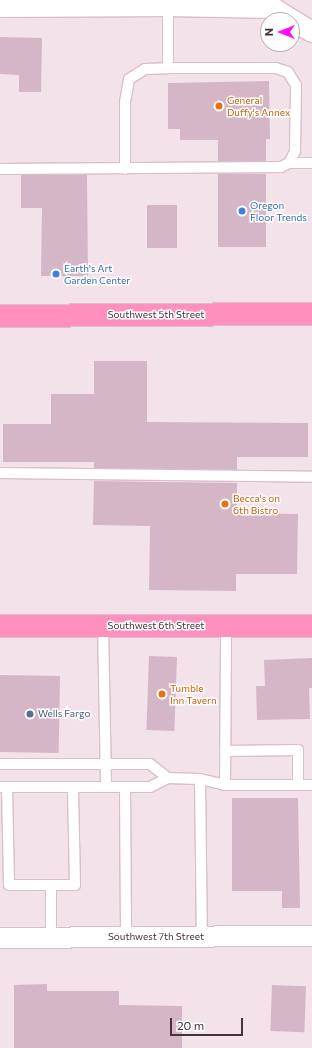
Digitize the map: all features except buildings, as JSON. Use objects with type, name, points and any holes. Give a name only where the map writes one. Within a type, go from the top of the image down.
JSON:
[{"type":"main road","name":"Southwest 5th Street","points":[[0,316],[312,314]]},
{"type":"main road","name":"Southwest 6th Street","points":[[0,626],[312,626]]},
{"type":"street","points":[[0,7],[267,4],[312,32]]},
{"type":"street","name":"Southwest 7th Street","points":[[0,938],[312,936]]},
{"type":"lane","points":[[168,6],[168,68]]},
{"type":"lane","points":[[125,169],[125,102],[129,79],[145,69],[168,68],[276,68],[288,72],[296,85],[295,151],[289,163]]},
{"type":"lane","points":[[0,169],[281,167],[289,163],[312,163]]},
{"type":"lane","points":[[0,473],[312,477]]},
{"type":"lane","points":[[104,626],[106,787]]},
{"type":"lane","points":[[225,785],[226,626]]},
{"type":"lane","points":[[225,751],[298,750],[298,785]]},
{"type":"lane","points":[[0,764],[150,764],[168,778]]},
{"type":"lane","points":[[73,786],[75,885],[9,885],[3,787],[73,786],[150,787],[168,778],[200,779],[225,785],[312,785]]},
{"type":"lane","points":[[200,779],[202,937]]},
{"type":"lane","points":[[125,787],[126,937]]},
{"type":"lane","points":[[51,885],[51,938]]},
{"type":"place","name":"General Duffy's Annex","points":[[219,106]]},
{"type":"place","name":"Oregon Floor Trends","points":[[242,211]]},
{"type":"place","name":"Earth's Art Garden Center","points":[[56,274]]},
{"type":"place","name":"Becca's on 6th Bistro","points":[[225,504]]},
{"type":"place","name":"Tumble Inn Tavern","points":[[162,694]]},
{"type":"place","name":"Wells Fargo","points":[[30,714]]}]
